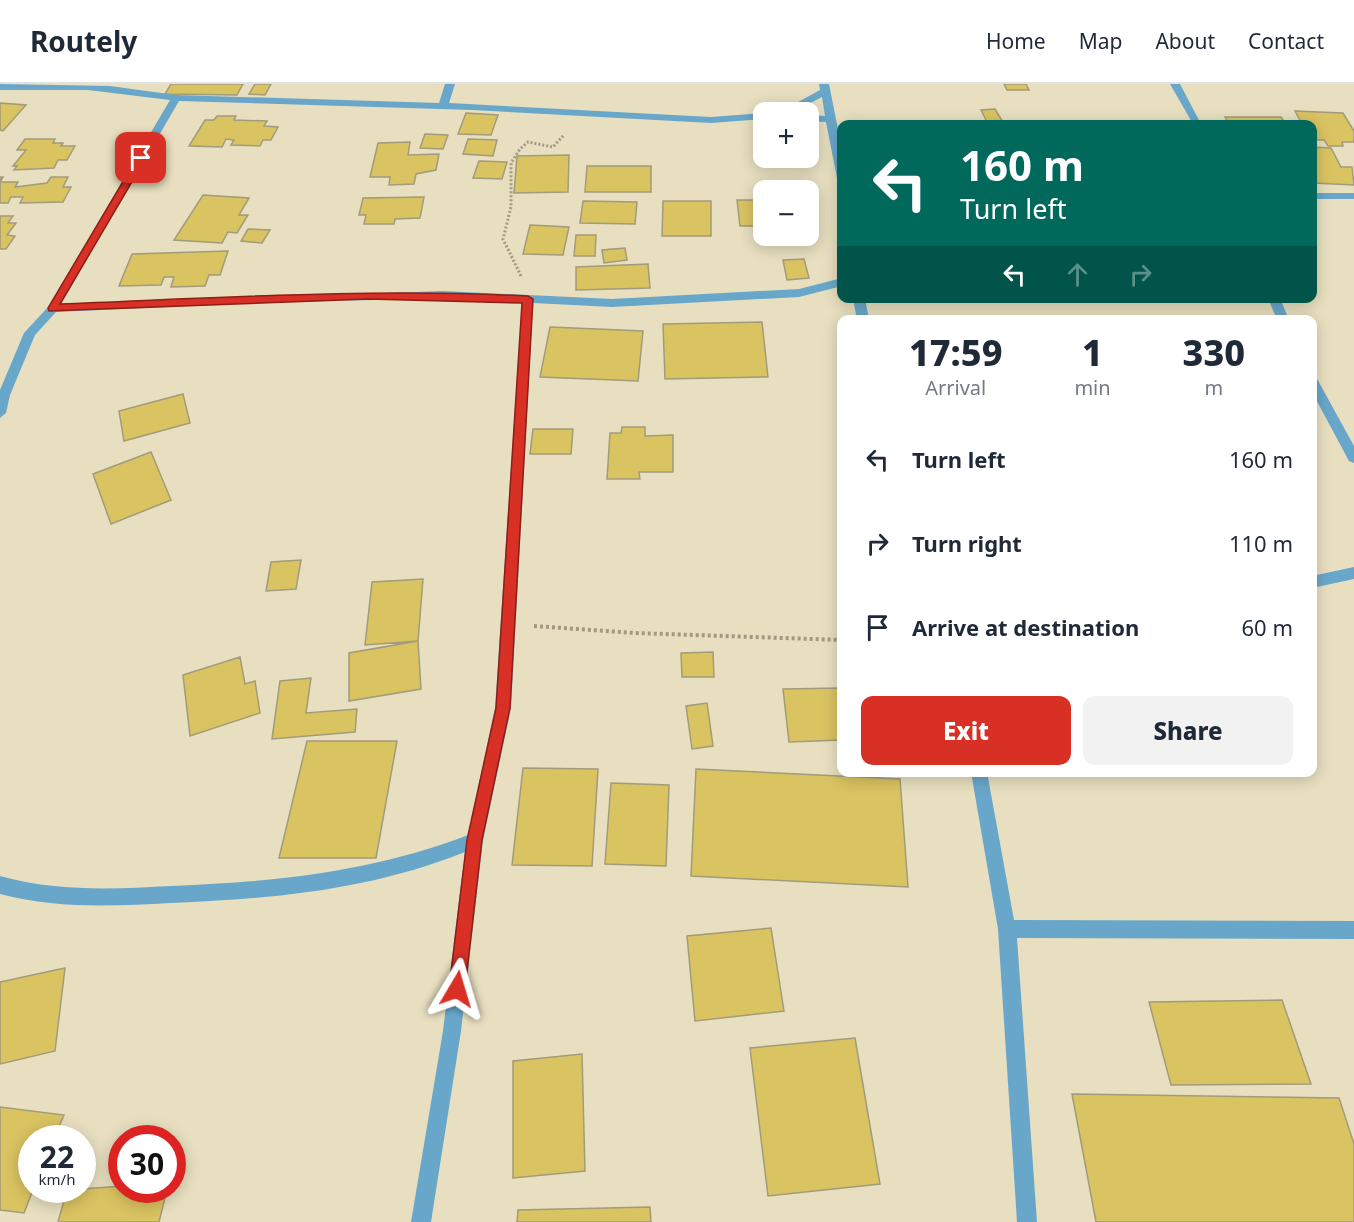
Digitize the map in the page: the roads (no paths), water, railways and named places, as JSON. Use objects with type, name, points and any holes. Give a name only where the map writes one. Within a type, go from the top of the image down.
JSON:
[{"type":"street","points":[[443,107],[450,84]]},
{"type":"street","points":[[1175,84],[1195,120]]},
{"type":"street","points":[[0,87],[85,85],[135,90],[177,98],[443,107],[711,120],[753,117]]},
{"type":"street","points":[[803,102],[825,88],[837,153]]},
{"type":"street","points":[[0,413],[4,395],[30,333],[53,308],[177,98]]},
{"type":"street","points":[[819,118],[830,119]]},
{"type":"street","points":[[1317,196],[1354,196]]},
{"type":"street","points":[[53,308],[443,295],[612,303],[787,294],[837,283]]},
{"type":"street","points":[[421,1222],[452,1031],[475,840],[503,708],[528,299]]},
{"type":"street","points":[[1317,389],[1354,458]]},
{"type":"street","points":[[1317,581],[1354,573]]},
{"type":"street","points":[[980,777],[1007,929],[1028,1222]]},
{"type":"street","points":[[0,885],[24,892],[70,898],[263,892],[348,880],[436,857],[475,840]]},
{"type":"street","points":[[1007,929],[1354,930]]}]
